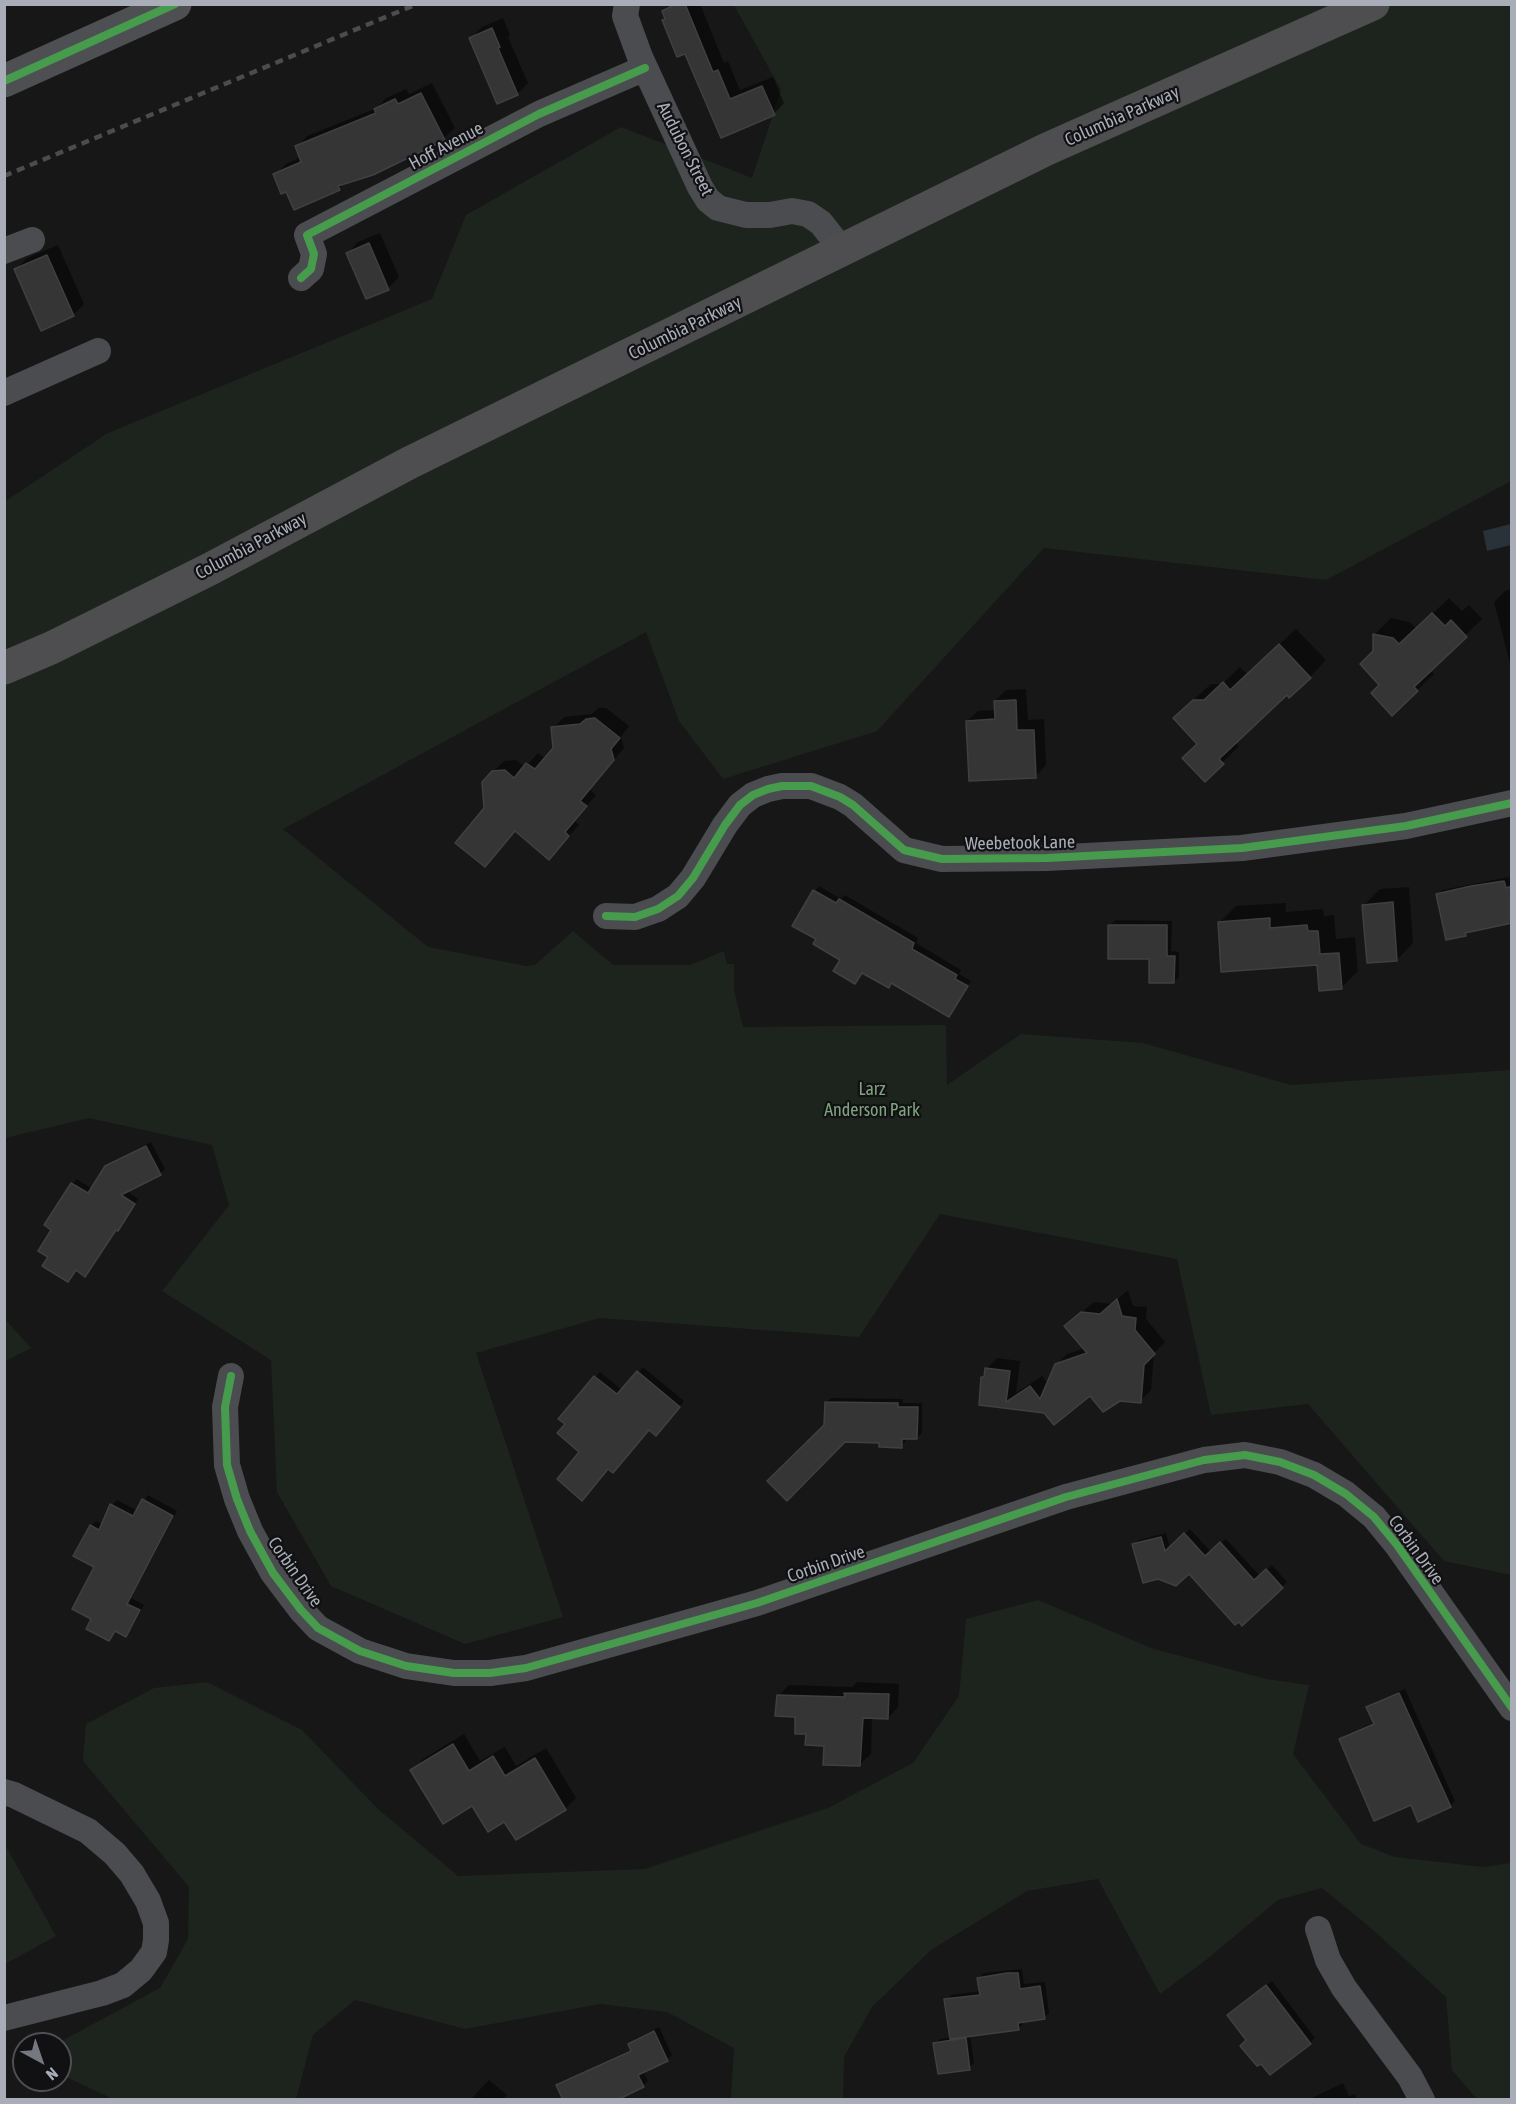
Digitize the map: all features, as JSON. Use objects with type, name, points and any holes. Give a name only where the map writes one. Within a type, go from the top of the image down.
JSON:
[{"type":"highway","name":"Columbia Parkway","points":[[4,668],[51,648],[210,569],[409,463],[1047,149],[1373,4]]},
{"type":"main road","points":[[4,81],[175,4]]},
{"type":"street","points":[[627,4],[625,16],[643,62]]},
{"type":"street","name":"Audubon Street","points":[[643,62],[708,201],[718,208],[746,215],[770,215],[792,211],[808,214],[821,223],[843,251]]},
{"type":"street","name":"Hoff Avenue","points":[[301,278],[311,269],[315,254],[307,235],[643,62]]},
{"type":"street","points":[[4,251],[32,240]]},
{"type":"street","points":[[4,393],[98,351]]},
{"type":"street","name":"Weebetook Lane","points":[[606,916],[635,917],[658,909],[678,896],[693,878],[740,805],[753,795],[782,786],[811,786],[840,797],[853,805],[904,850],[942,859],[1047,858],[1242,848],[1406,826],[1512,803]]},
{"type":"street","name":"Corbin Drive","points":[[231,1376],[225,1407],[227,1465],[250,1532],[273,1573],[318,1628],[360,1651],[406,1666],[454,1673],[490,1673],[526,1668],[757,1603],[1066,1497],[1204,1460],[1245,1455],[1280,1462],[1314,1475],[1346,1494],[1374,1517],[1397,1545],[1512,1708]]},
{"type":"street","points":[[4,1792],[88,1831],[115,1854],[132,1874],[148,1901],[156,1923],[156,1940],[154,1952],[141,1970],[123,1984],[102,1993],[4,2018]]},
{"type":"street","points":[[1318,1929],[1328,1960],[1344,1988],[1410,2077],[1422,2100]]},
{"type":"green space","name":"Larz Anderson Park","points":[[734,5],[1511,5],[1511,481],[1326,580],[1044,548],[877,731],[723,779],[679,721],[646,632],[283,829],[428,947],[526,966],[535,965],[573,931],[613,965],[690,965],[724,951],[727,964],[734,964],[734,990],[743,1027],[946,1025],[947,1085],[1021,1034],[1143,1043],[1291,1085],[1511,1070],[1511,1575],[1444,1561],[1308,1404],[1211,1415],[1177,1259],[940,1214],[859,1337],[600,1318],[476,1353],[563,1617],[465,1644],[331,1586],[277,1492],[271,1360],[162,1291],[229,1205],[212,1145],[89,1118],[5,1138],[4,502],[108,433],[432,299],[466,215],[621,127],[752,178],[781,90]]},
{"type":"green space","points":[[4,1318],[31,1348],[5,1361],[4,1361]]},
{"type":"green space","points":[[1038,1600],[1151,1648],[1266,1679],[1309,1685],[1293,1754],[1361,1844],[1395,1857],[1483,1867],[1511,1863],[1511,2099],[1477,2099],[1452,2070],[1446,1997],[1372,1929],[1322,1888],[1278,1900],[1206,1960],[1160,1994],[1098,1879],[1027,1891],[931,1950],[872,2007],[844,2057],[843,2099],[731,2099],[734,2048],[667,2012],[600,2004],[465,2029],[355,2000],[313,2035],[296,2099],[113,2099],[72,2080],[72,2035],[160,1988],[188,1939],[189,1887],[83,1761],[86,1724],[154,1688],[207,1682],[302,1730],[378,1809],[458,1876],[645,1869],[828,1808],[913,1763],[959,1696],[966,1619]]},
{"type":"green space","points":[[4,1843],[56,1936],[5,1964],[4,1964]]},
{"type":"shaded area","points":[[1511,524],[1511,545],[1487,551],[1483,531]]},
{"type":"building","points":[[676,4],[685,4],[713,72],[718,70],[730,99],[762,86],[775,115],[721,138],[685,54],[677,57],[662,20],[665,19],[662,11]]},
{"type":"building","points":[[492,28],[518,95],[497,104],[469,38]]},
{"type":"building","points":[[421,93],[445,140],[373,175],[338,186],[340,190],[294,210],[286,192],[281,194],[273,174],[301,162],[295,146],[376,113],[374,109],[395,99],[398,104]]},
{"type":"building","points":[[369,243],[389,290],[366,299],[346,253]]},
{"type":"building","points":[[47,255],[74,316],[41,331],[14,269]]},
{"type":"building","points":[[1432,613],[1445,626],[1451,620],[1467,637],[1414,687],[1418,691],[1392,716],[1371,693],[1379,685],[1360,664],[1373,651],[1373,634],[1393,638],[1399,644]]},
{"type":"building","points":[[1279,644],[1311,678],[1289,698],[1287,695],[1219,759],[1224,764],[1205,782],[1182,758],[1197,744],[1173,718],[1193,700],[1204,700],[1223,682],[1230,690]]},
{"type":"building","points":[[1016,700],[1017,730],[1034,730],[1036,778],[969,781],[966,721],[995,719],[994,701]]},
{"type":"building","points":[[595,718],[620,738],[611,749],[614,760],[580,801],[587,806],[565,832],[569,836],[549,860],[515,831],[485,867],[455,843],[484,808],[482,782],[492,771],[505,770],[514,778],[526,763],[535,769],[553,748],[551,727],[580,724],[586,719]]},
{"type":"building","points":[[1504,881],[1506,888],[1512,886],[1512,923],[1465,933],[1466,936],[1446,940],[1436,894]]},
{"type":"building","points":[[813,890],[836,903],[839,899],[914,943],[912,949],[957,975],[955,979],[968,986],[949,1017],[891,983],[889,988],[862,973],[855,984],[833,971],[840,960],[813,944],[816,939],[792,926]]},
{"type":"building","points":[[1393,902],[1397,961],[1367,963],[1362,905]]},
{"type":"building","points":[[1270,918],[1270,928],[1307,925],[1308,931],[1318,931],[1320,954],[1339,953],[1342,989],[1319,991],[1317,965],[1221,972],[1218,922]]},
{"type":"building","points":[[1108,925],[1167,925],[1167,956],[1175,956],[1174,983],[1149,983],[1149,959],[1108,959]]},
{"type":"building","points":[[146,1146],[161,1175],[121,1195],[135,1204],[85,1277],[76,1270],[68,1282],[42,1266],[48,1257],[38,1251],[51,1230],[44,1225],[71,1183],[88,1193],[105,1166]]},
{"type":"building","points":[[1117,1299],[1122,1316],[1136,1318],[1135,1330],[1155,1354],[1144,1365],[1141,1403],[1120,1401],[1103,1412],[1090,1396],[1054,1425],[1044,1413],[979,1405],[981,1377],[984,1377],[985,1368],[1010,1371],[1006,1402],[1030,1386],[1040,1399],[1055,1364],[1087,1353],[1064,1326],[1081,1312],[1100,1314]]},
{"type":"building","points":[[637,1371],[680,1407],[656,1436],[649,1430],[613,1473],[608,1469],[582,1501],[557,1479],[579,1452],[557,1433],[565,1424],[558,1419],[594,1376],[617,1394]]},
{"type":"building","points":[[825,1402],[898,1403],[898,1407],[918,1407],[917,1439],[902,1439],[902,1448],[879,1447],[879,1443],[845,1442],[787,1501],[767,1481],[824,1425]]},
{"type":"building","points":[[142,1499],[173,1516],[127,1604],[140,1610],[126,1637],[115,1631],[109,1641],[86,1629],[91,1619],[72,1609],[94,1567],[73,1556],[90,1525],[99,1530],[110,1504],[133,1516]]},
{"type":"building","points":[[1184,1533],[1205,1556],[1220,1542],[1254,1580],[1266,1569],[1283,1588],[1242,1626],[1239,1622],[1235,1625],[1189,1574],[1176,1586],[1158,1579],[1143,1583],[1132,1544],[1161,1537],[1165,1551]]},
{"type":"building","points":[[844,1693],[889,1694],[888,1719],[863,1718],[860,1766],[823,1765],[824,1746],[805,1745],[806,1734],[795,1734],[795,1717],[775,1716],[777,1695],[845,1697]]},
{"type":"building","points":[[1399,1693],[1451,1807],[1418,1822],[1411,1805],[1374,1821],[1339,1739],[1374,1724],[1366,1707]]},
{"type":"building","points":[[453,1744],[469,1771],[493,1756],[505,1776],[535,1758],[566,1810],[516,1840],[504,1822],[488,1832],[472,1806],[443,1824],[410,1770]]},
{"type":"building","points":[[1018,1973],[1020,1989],[1040,1986],[1045,2019],[1018,2023],[1019,2030],[950,2039],[944,1999],[980,1995],[977,1978]]},
{"type":"building","points":[[1266,1985],[1311,2044],[1270,2075],[1261,2064],[1257,2066],[1240,2046],[1246,2040],[1227,2015]]},
{"type":"building","points":[[654,2031],[668,2061],[638,2075],[644,2087],[617,2100],[563,2100],[556,2085],[631,2051],[628,2044]]},
{"type":"building","points":[[966,2038],[970,2070],[938,2074],[933,2043]]},
{"type":"railway","points":[[4,176],[417,4]]},
{"type":"cycle path","points":[[4,81],[175,4]]},
{"type":"cycle path","points":[[301,278],[311,269],[314,254],[307,235],[539,114],[645,68]]},
{"type":"cycle path","points":[[606,916],[635,917],[658,909],[678,896],[693,878],[740,805],[753,795],[782,786],[811,786],[840,797],[853,805],[904,850],[942,859],[1047,858],[1242,848],[1406,826],[1512,803]]},
{"type":"cycle path","points":[[231,1376],[225,1407],[227,1465],[250,1531],[273,1573],[318,1628],[360,1651],[406,1666],[454,1673],[490,1673],[526,1668],[757,1603],[1066,1497],[1204,1460],[1245,1455],[1280,1462],[1314,1475],[1346,1494],[1374,1517],[1397,1545],[1512,1708]]}]
